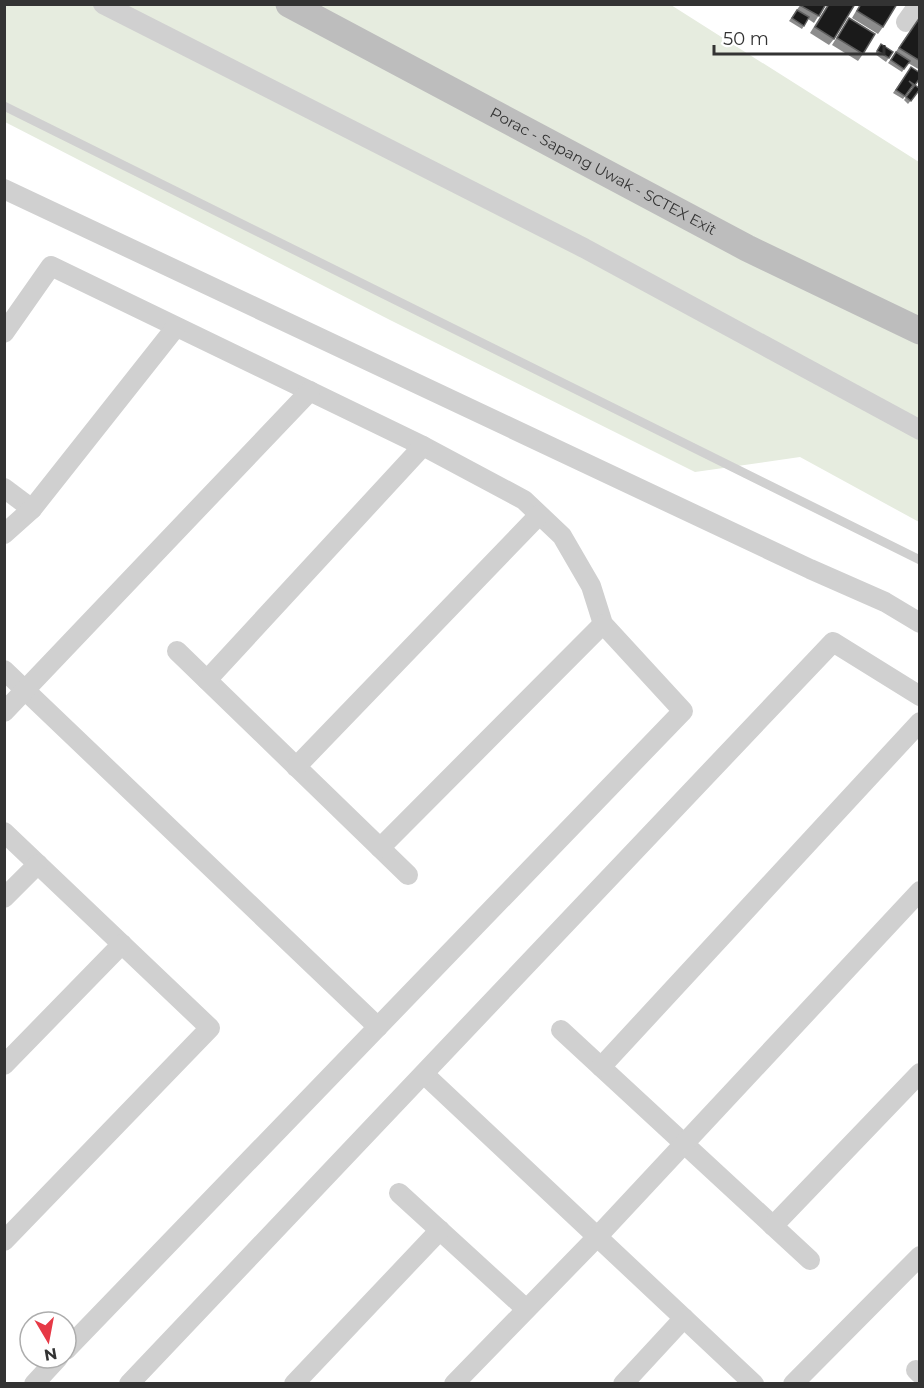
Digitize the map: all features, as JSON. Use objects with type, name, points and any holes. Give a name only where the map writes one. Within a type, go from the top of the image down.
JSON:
[{"type":"main road","name":"Porac - Sapang Uwak - SCTEX Exit","points":[[289,4],[747,248],[920,331]]},
{"type":"street","points":[[103,4],[584,248],[920,430]]},
{"type":"street","points":[[906,22],[919,4]]},
{"type":"street","points":[[4,189],[789,559],[885,602],[920,623]]},
{"type":"street","points":[[4,333],[51,266],[423,446],[524,500],[562,536],[591,586],[603,624],[683,711],[78,1338]]},
{"type":"street","points":[[4,534],[32,509],[176,327]]},
{"type":"street","points":[[4,712],[310,391]]},
{"type":"street","points":[[207,680],[423,446]]},
{"type":"street","points":[[4,488],[32,509]]},
{"type":"street","points":[[296,767],[539,515]]},
{"type":"street","points":[[380,848],[603,624]]},
{"type":"street","points":[[129,1383],[833,642],[920,696]]},
{"type":"street","points":[[177,651],[408,875]]},
{"type":"street","points":[[4,670],[378,1027]]},
{"type":"street","points":[[601,1067],[920,722]]},
{"type":"street","points":[[4,832],[210,1028],[4,1241]]},
{"type":"street","points":[[4,898],[38,864]]},
{"type":"street","points":[[454,1383],[597,1237],[920,891]]},
{"type":"street","points":[[4,1065],[122,944]]},
{"type":"street","points":[[561,1030],[810,1260]]},
{"type":"street","points":[[773,1226],[920,1073]]},
{"type":"street","points":[[424,1074],[754,1383]]},
{"type":"street","points":[[399,1193],[526,1309]]},
{"type":"street","points":[[294,1383],[440,1230]]},
{"type":"street","points":[[793,1383],[920,1257]]},
{"type":"street","points":[[623,1383],[684,1318]]},
{"type":"street","points":[[34,1383],[46,1370]]},
{"type":"lane","points":[[4,106],[920,560]]},
{"type":"shaded area","points":[[4,5],[671,5],[919,162],[919,522],[800,457],[695,472],[390,320],[5,122]]},
{"type":"building","points":[[802,4],[826,4],[819,16],[801,6]]},
{"type":"building","points":[[829,4],[855,4],[834,39],[815,27]]},
{"type":"building","points":[[861,4],[897,4],[883,27],[857,11]]},
{"type":"building","points":[[797,10],[809,17],[804,26],[792,18]]},
{"type":"building","points":[[920,17],[920,61],[899,48]]},
{"type":"building","points":[[849,18],[875,34],[863,54],[837,38]]},
{"type":"building","points":[[881,44],[893,52],[889,58],[877,51]]},
{"type":"building","points":[[896,52],[910,61],[904,69],[891,60]]},
{"type":"building","points":[[911,67],[920,73],[920,78],[915,85],[909,81],[913,85],[905,96],[896,90]]},
{"type":"building","points":[[915,85],[920,89],[911,101],[906,97]]}]
